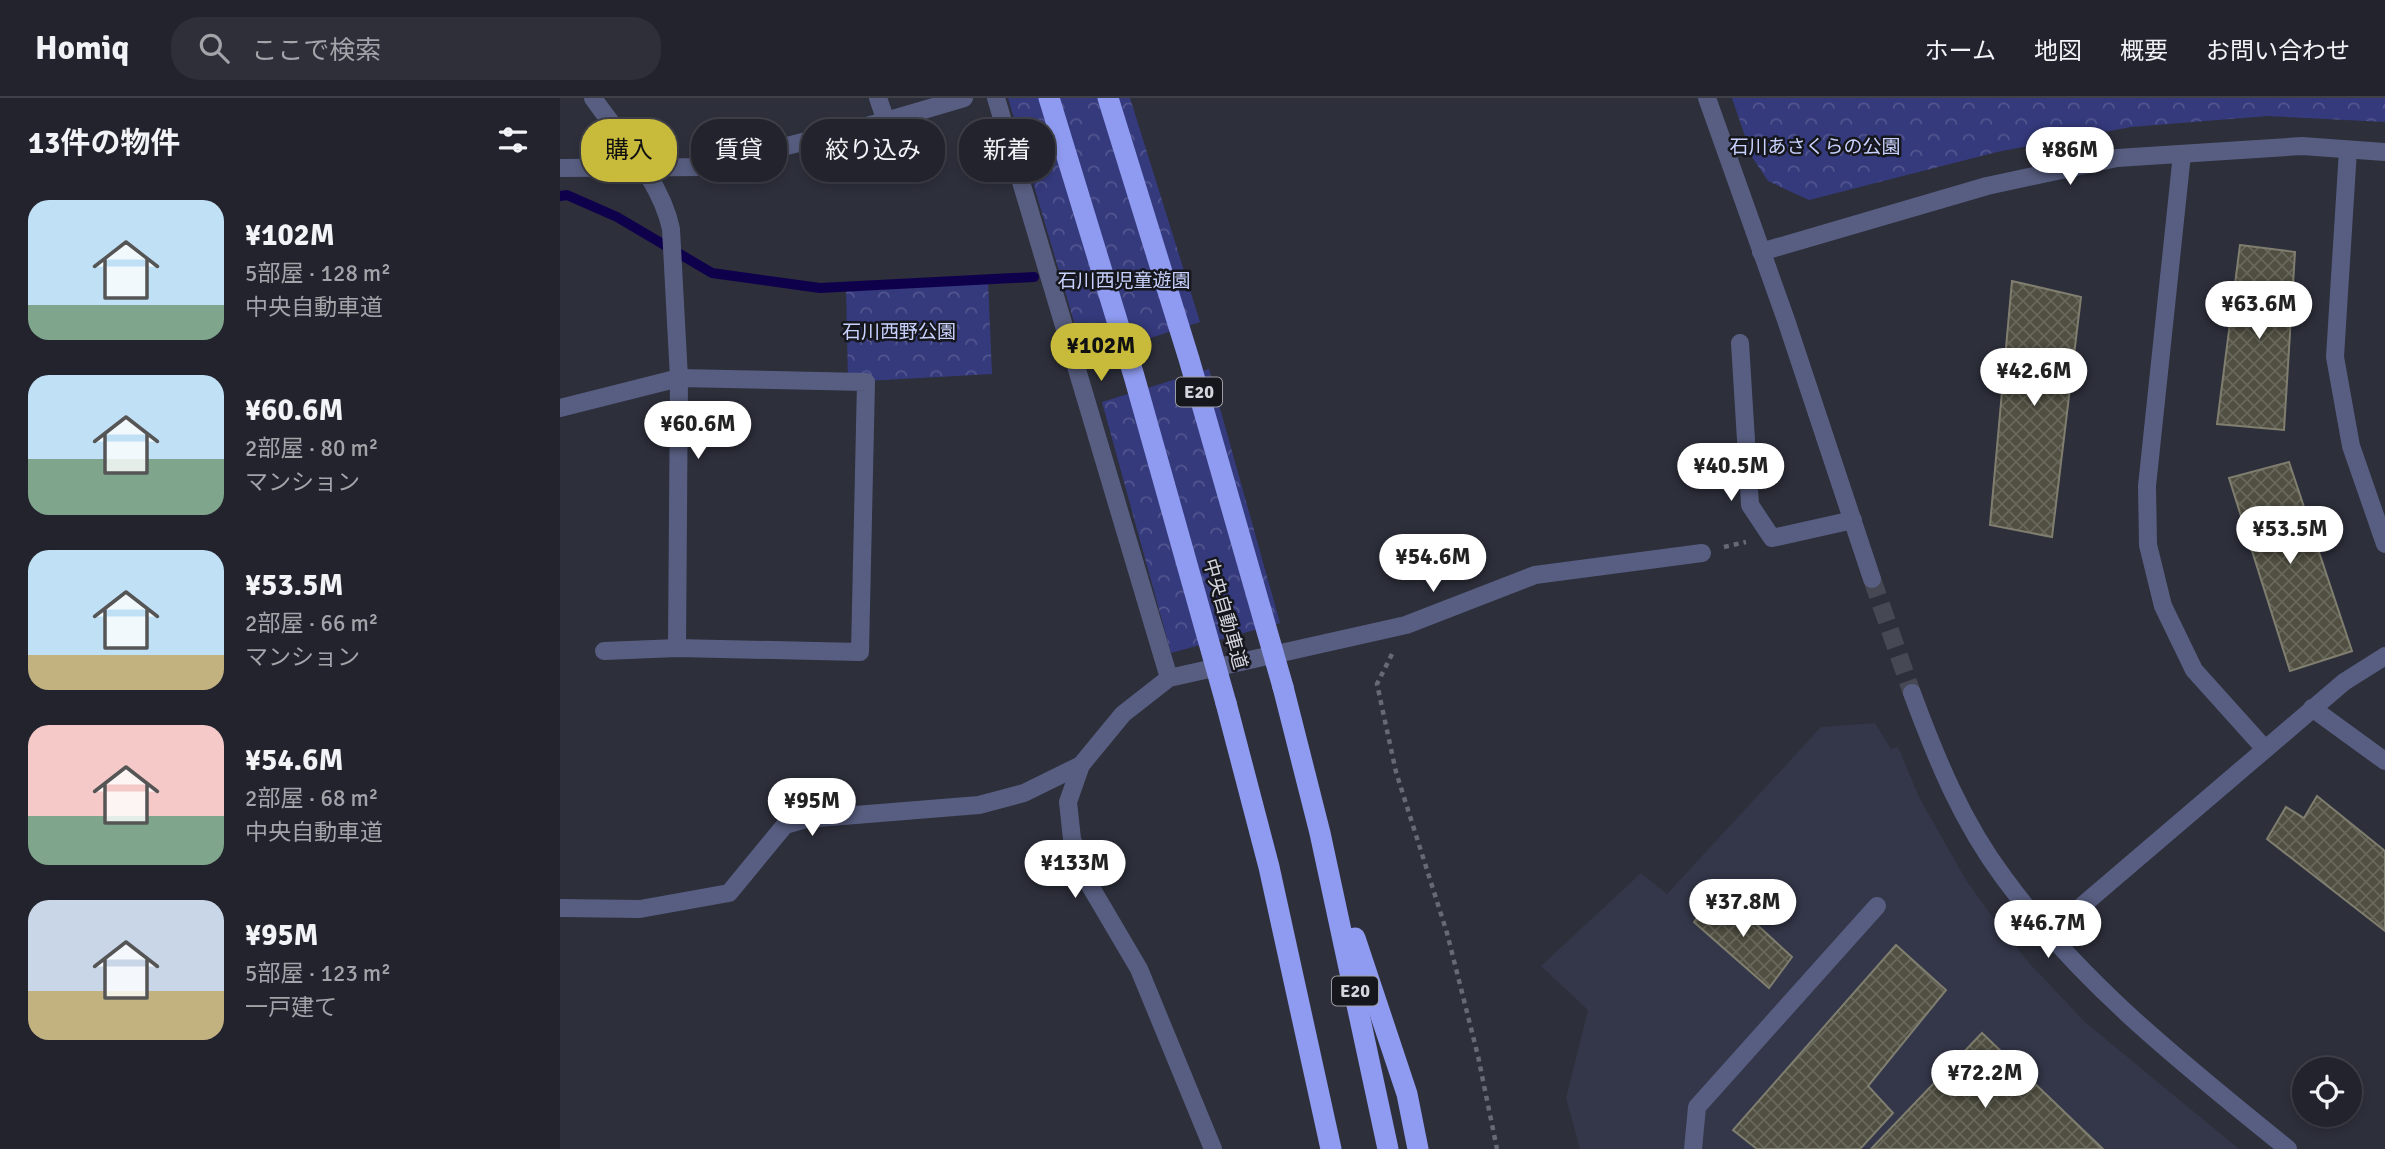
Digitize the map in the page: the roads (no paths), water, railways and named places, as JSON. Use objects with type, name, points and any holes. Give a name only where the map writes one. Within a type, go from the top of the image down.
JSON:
[{"type":"highway","name":"中央自動車道","points":[[1049,98],[1134,376],[1226,704],[1269,867],[1331,1149]]},
{"type":"highway","name":"中央自動車道","points":[[1108,98],[1189,359],[1283,687],[1320,833],[1388,1149]]},
{"type":"highway","points":[[1320,833],[1407,1094],[1418,1149]]},
{"type":"street","points":[[593,98],[608,119]]},
{"type":"street","points":[[878,98],[885,119]]},
{"type":"street","points":[[893,119],[964,98]]},
{"type":"street","points":[[996,98],[1169,678]]},
{"type":"street","points":[[1707,98],[1872,579]]},
{"type":"street","points":[[677,167],[704,167],[801,142]]},
{"type":"street","points":[[1761,252],[1987,186],[2117,158],[2302,146],[2385,152]]},
{"type":"street","points":[[2348,150],[2335,357],[2351,446],[2385,544]]},
{"type":"street","points":[[2182,154],[2147,486],[2148,545],[2163,606],[2194,670],[2265,749]]},
{"type":"street","points":[[560,168],[581,168]]},
{"type":"street","points":[[651,182],[667,211],[674,274],[679,378],[677,648]]},
{"type":"street","points":[[1740,343],[1750,505],[1772,538],[1853,520]]},
{"type":"street","points":[[560,408],[679,378],[866,382],[860,652],[677,648],[604,652]]},
{"type":"street","points":[[1213,1149],[1139,969],[1089,884],[1072,839],[1068,802],[1081,765],[1123,714],[1169,678],[1406,625],[1535,575],[1702,552]]},
{"type":"street","points":[[2049,934],[2312,708],[2344,682],[2385,656]]},
{"type":"street","points":[[1912,693],[1938,762],[1968,820],[2003,877],[2049,934],[2141,1029],[2288,1149]]},
{"type":"street","points":[[2312,708],[2385,761]]},
{"type":"street","points":[[560,908],[640,909],[729,893],[785,825],[806,819],[979,805],[1024,793],[1081,765]]},
{"type":"street","points":[[1692,1149],[1698,1107],[1877,906]]},
{"type":"waterway","points":[[560,196],[567,195],[617,217],[712,273],[820,288],[1034,277]]},
{"type":"tunnel","points":[[1872,579],[1912,693]]},
{"type":"park label","name":"石川あさくらの公園","points":[[1815,147]]},
{"type":"park label","name":"石川西児童遊園","points":[[1124,281]]},
{"type":"park label","name":"石川西野公園","points":[[899,332]]}]
